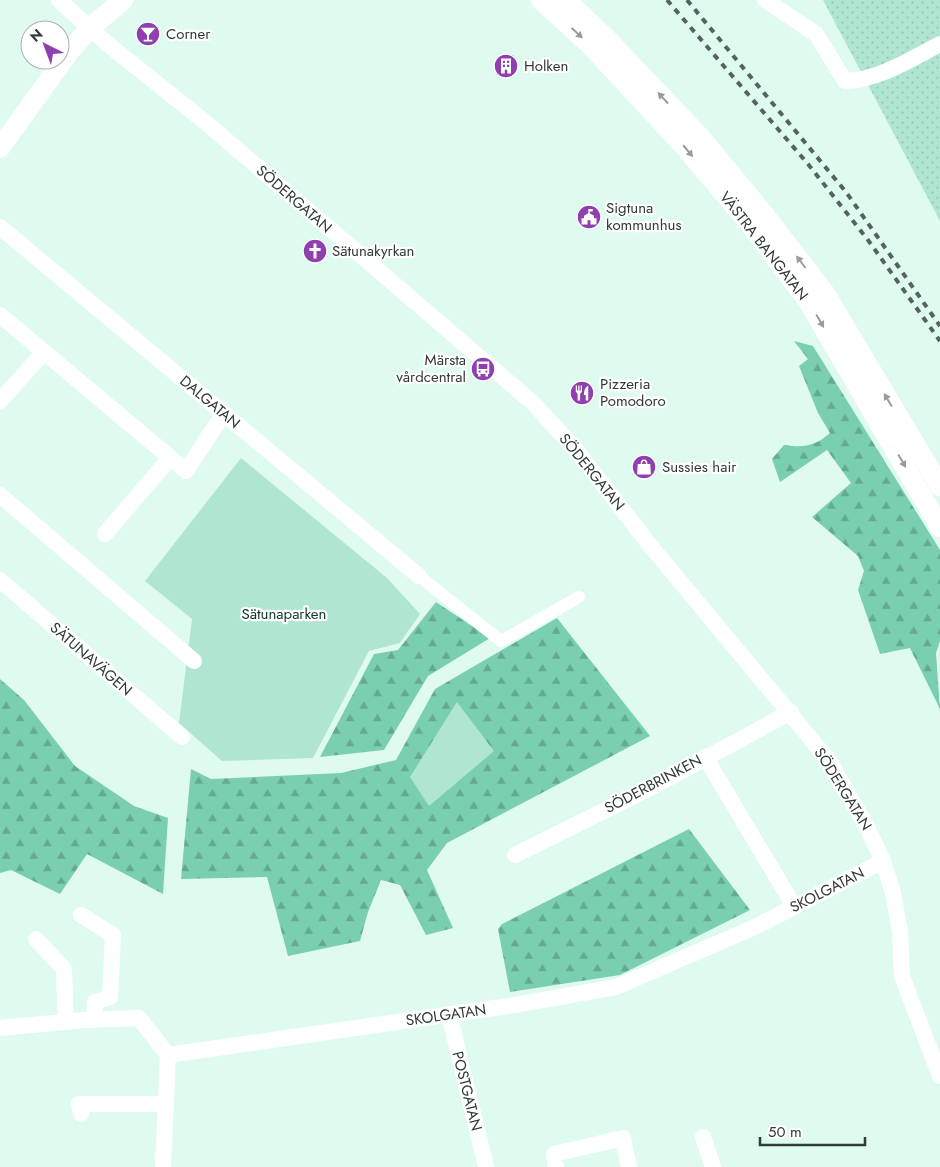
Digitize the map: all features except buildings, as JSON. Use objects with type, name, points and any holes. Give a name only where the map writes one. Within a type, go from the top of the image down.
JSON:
[{"type":"street","name":"SÖDERGATAN","points":[[59,0],[90,28],[204,121],[533,403],[577,451],[649,544],[791,712],[830,762],[867,827],[883,861],[894,893],[900,931],[902,976],[940,1076]]},
{"type":"street","points":[[90,28],[101,0]]},
{"type":"street","points":[[0,148],[69,52],[90,28],[123,0]]},
{"type":"street","name":"VÄSTRA BANGATAN","points":[[541,0],[590,46],[684,146],[748,222],[808,301],[940,527]]},
{"type":"street","name":"VÄSTRA BANGATAN","points":[[566,0],[606,38],[700,137],[764,213],[824,292],[940,486]]},
{"type":"street","points":[[766,0],[816,34],[845,81],[858,81],[886,71],[940,44]]},
{"type":"street","name":"DALGATAN","points":[[0,227],[420,576]]},
{"type":"street","points":[[0,316],[186,471],[224,413]]},
{"type":"street","points":[[0,401],[44,352]]},
{"type":"street","points":[[105,534],[170,458]]},
{"type":"street","points":[[0,495],[194,661]]},
{"type":"street","points":[[420,576],[501,641],[579,597]]},
{"type":"street","name":"SÄTUNAVÄGEN","points":[[4,588],[182,738]]},
{"type":"street","name":"SÖDERBRINKEN","points":[[515,855],[654,786],[791,712]]},
{"type":"street","points":[[705,757],[794,906]]},
{"type":"street","name":"SKOLGATAN","points":[[168,1055],[449,1014],[616,987],[754,927],[883,861]]},
{"type":"street","points":[[81,914],[113,935],[110,997],[94,1002],[94,1020]]},
{"type":"street","points":[[36,939],[64,969],[66,1021]]},
{"type":"street","name":"POSTGATAN","points":[[449,1014],[486,1167]]},
{"type":"street","points":[[0,1028],[66,1021],[139,1018],[168,1055],[163,1167]]},
{"type":"street","points":[[81,1114],[80,1104],[166,1104]]},
{"type":"street","points":[[703,1137],[713,1167]]},
{"type":"street","points":[[556,1167],[554,1154],[623,1138],[629,1167]]},
{"type":"green space","points":[[823,0],[940,0],[940,221]]},
{"type":"green space","points":[[794,341],[813,346],[940,550],[940,641],[936,653],[940,709],[910,648],[880,654],[858,590],[864,571],[858,556],[812,517],[851,483],[827,450],[780,482],[772,459],[784,445],[809,445],[830,433],[818,413],[799,366],[808,359]]},
{"type":"green space","name":"Sätunaparken","points":[[241,458],[387,578],[420,614],[400,643],[369,651],[313,758],[222,761],[179,723],[192,619],[145,581]]},
{"type":"green space","points":[[436,602],[490,638],[428,676],[384,750],[320,757],[374,654],[398,650]]},
{"type":"green space","points":[[557,618],[650,736],[447,843],[427,870],[453,928],[426,935],[400,885],[381,880],[368,912],[360,941],[288,956],[267,877],[181,879],[191,769],[211,779],[341,773],[396,760],[435,689]]},
{"type":"green space","points":[[0,679],[24,700],[75,766],[134,806],[168,818],[163,894],[87,854],[60,894],[11,870],[0,873]]},
{"type":"green space","points":[[457,702],[494,751],[429,806],[410,777]]},
{"type":"green space","points":[[689,829],[750,910],[620,975],[510,992],[498,929],[502,924]]},
{"type":"railway","points":[[667,0],[808,164],[868,240],[940,341]]},
{"type":"railway","points":[[687,0],[846,192],[940,326]]},
{"type":"place","name":"Corner","points":[[148,34]]},
{"type":"place","name":"Holken","points":[[506,66]]},
{"type":"place","name":"Sigtuna kommunhus","points":[[589,217]]},
{"type":"place","name":"Sätunakyrkan","points":[[315,251]]},
{"type":"place","name":"Märsta vårdcentral","points":[[483,369]]},
{"type":"place","name":"Pizzeria Pomodoro","points":[[582,393]]},
{"type":"place","name":"Sussies hair","points":[[644,467]]}]
